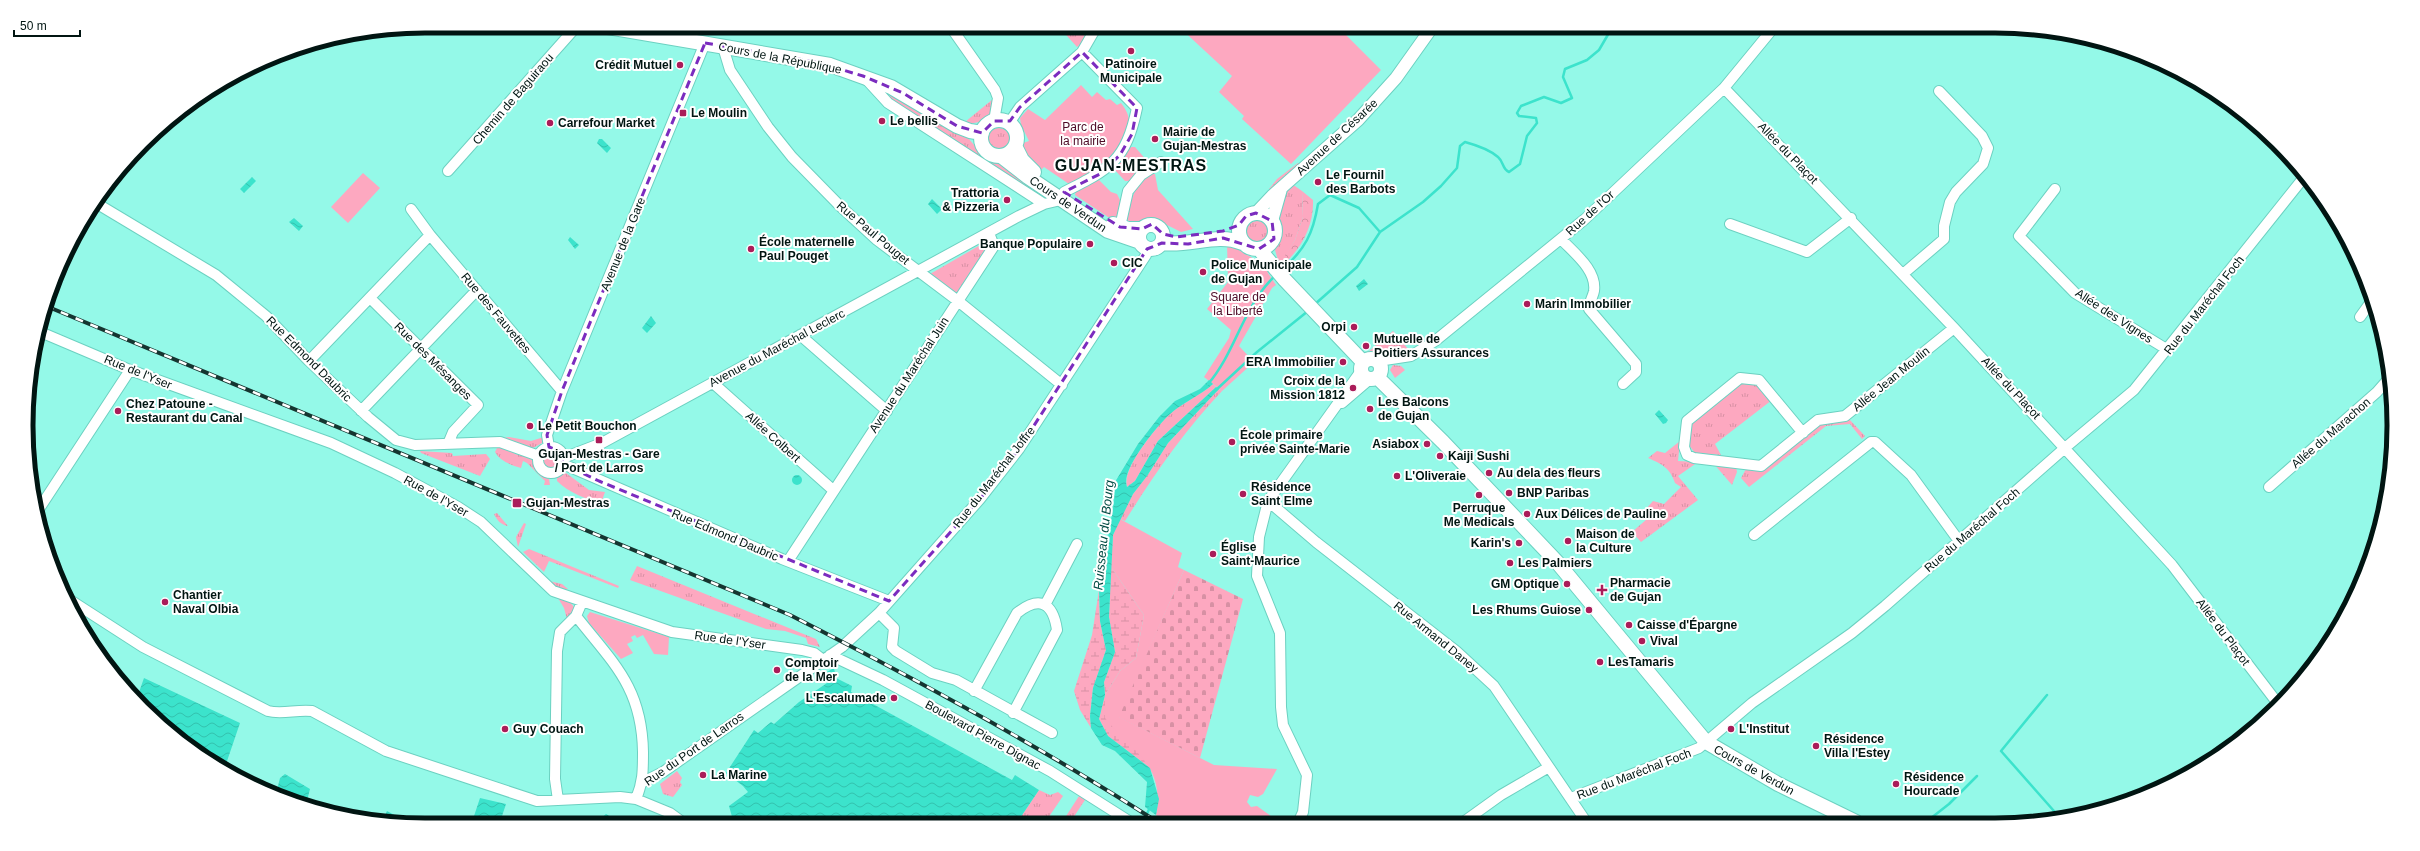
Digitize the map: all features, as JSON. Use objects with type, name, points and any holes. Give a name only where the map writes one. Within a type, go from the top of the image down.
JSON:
[{"type":"main road","name":"Cours de la République","points":[[644,33],[816,62],[863,76],[903,92],[957,126],[970,132],[982,133]]},
{"type":"main road","points":[[994,121],[1009,123],[1016,131],[1015,146],[1007,154],[1001,156],[995,156],[985,150],[981,139],[984,127],[994,121]]},
{"type":"main road","name":"Cours de Verdun","points":[[1015,146],[1022,160],[1032,171],[1108,231],[1143,240]]},
{"type":"main road","name":"Cours de Verdun","points":[[1001,156],[1039,199],[1063,196],[1143,240]]},
{"type":"main road","points":[[1163,239],[1188,244],[1223,238],[1242,243],[1247,247],[1265,247],[1275,233],[1272,221],[1262,213],[1246,216],[1239,225],[1238,231],[1242,243]]},
{"type":"main road","points":[[1163,239],[1159,227],[1152,224],[1143,240],[1155,248],[1163,239],[1223,230],[1239,225]]},
{"type":"main road","name":"Cours de Verdun","points":[[1265,247],[1275,267],[1284,280],[1315,312],[1368,372],[1443,442],[1557,562],[1706,742],[1778,784],[1848,818]]},
{"type":"main road","points":[[1368,372],[1381,368],[1378,361]]},
{"type":"street","name":"Chemin de Baguiraou","points":[[448,171],[571,33]]},
{"type":"street","points":[[955,33],[995,90],[998,98],[994,121]]},
{"type":"street","points":[[1009,123],[1020,107],[1082,52],[1093,33]]},
{"type":"street","name":"Avenue de Césarée","points":[[1256,213],[1362,116],[1396,78],[1428,33]]},
{"type":"street","name":"Rue de l'Or","points":[[1378,361],[1412,356],[1435,341],[1585,219],[1724,88],[1769,33]]},
{"type":"street","name":"Avenue de la Gare","points":[[549,447],[547,435],[562,391],[705,43]]},
{"type":"street","name":"Rue Paul Pouget","points":[[723,47],[730,70],[768,127],[792,157],[840,206],[877,240],[958,301],[1062,385]]},
{"type":"street","points":[[1063,196],[1100,174],[1120,154],[1132,134],[1137,108],[1082,52]]},
{"type":"street","points":[[863,76],[888,103],[1039,199],[989,233]]},
{"type":"street","name":"Allée du Plaçot","points":[[1724,88],[1851,218],[2066,447],[2172,565],[2275,700]]},
{"type":"street","points":[[1903,274],[1944,238],[1944,226],[1950,202],[1956,192],[1983,164],[1988,148],[1982,136],[1939,91]]},
{"type":"street","points":[[1120,227],[1128,191],[1141,175],[1161,162]]},
{"type":"street","name":"Rue du Maréchal Foch","points":[[1571,798],[1687,753],[1706,742],[1752,703],[1852,633],[2066,447],[2134,390],[2168,350],[2301,181]]},
{"type":"street","points":[[1272,221],[1281,189]]},
{"type":"street","name":"Allée des Vignes","points":[[2055,189],[2019,236],[2076,293],[2168,350]]},
{"type":"street","name":"Rue Edmond Daubric","points":[[100,205],[216,275],[266,316],[309,361],[361,411],[396,440],[414,445],[500,442],[539,456]]},
{"type":"street","name":"Rue des Fauvettes","points":[[411,209],[430,235],[562,391]]},
{"type":"street","points":[[1730,224],[1807,252],[1851,218]]},
{"type":"street","name":"Avenue du Maréchal Leclerc","points":[[563,461],[602,443],[989,233]]},
{"type":"street","name":"Avenue du Maréchal Juin","points":[[788,561],[994,246],[989,233]]},
{"type":"street","points":[[309,361],[430,235]]},
{"type":"street","points":[[1561,239],[1591,273],[1594,280],[1594,292],[1589,303],[1589,309],[1636,364],[1636,372],[1623,384]]},
{"type":"street","name":"Rue du Maréchal Joffre","points":[[826,658],[879,613],[980,499],[1019,449],[1146,255],[1143,240]]},
{"type":"street","points":[[361,411],[477,290]]},
{"type":"street","name":"Rue des Mésanges","points":[[370,298],[478,405],[454,432],[448,444]]},
{"type":"street","points":[[2360,317],[2368,306]]},
{"type":"street","name":"Allée Jean Moulin","points":[[1803,433],[1759,380],[1740,378],[1687,421],[1684,447],[1687,455],[1694,458],[1761,466],[1803,433],[1818,420],[1845,416],[1954,328]]},
{"type":"street","name":"Rue de l'Yser","points":[[44,334],[130,370],[331,443],[395,473],[481,522],[553,591],[672,632],[802,650],[826,658]]},
{"type":"street","points":[[800,335],[886,411]]},
{"type":"street","points":[[42,505],[130,370]]},
{"type":"street","points":[[1300,818],[1303,812],[1307,775],[1283,725],[1280,707],[1280,633],[1259,585],[1257,576],[1259,537],[1268,501],[1338,406],[1368,372]]},
{"type":"street","name":"Allée Colbert","points":[[713,383],[833,490]]},
{"type":"street","name":"Allée du Marachon","points":[[2270,487],[2377,392],[2385,383]]},
{"type":"street","points":[[1754,535],[1871,442],[1875,442],[1911,475],[1959,541]]},
{"type":"street","points":[[549,447],[542,450],[539,456],[538,463],[545,471],[555,472],[563,461]]},
{"type":"street","name":"Rue Edmond Daubric","points":[[549,447],[557,448],[563,461],[788,561],[889,601]]},
{"type":"street","name":"Rue Armand Daney","points":[[1268,501],[1316,542],[1462,656],[1494,686],[1584,818]]},
{"type":"street","points":[[1045,605],[1077,544]]},
{"type":"street","points":[[558,800],[555,779],[557,651],[560,632],[576,616],[582,602]]},
{"type":"street","points":[[974,691],[1017,614],[1027,606],[1039,602],[1048,606],[1055,616],[1057,630],[1014,713]]},
{"type":"street","name":"Rue du Port de Larros","points":[[76,604],[143,647],[268,711],[277,713],[302,710],[312,711],[386,750],[446,772],[537,801],[620,797],[636,799],[643,782],[663,772],[826,658]]},
{"type":"street","points":[[879,613],[894,628],[892,647],[896,651],[932,673],[956,680],[1052,733]]},
{"type":"street","points":[[576,616],[615,663],[635,697],[642,734],[643,782]]},
{"type":"street","name":"Boulevard Pierre Dignac","points":[[826,658],[883,680],[1038,764],[1124,818]]},
{"type":"street","points":[[1469,818],[1501,795],[1549,767]]},
{"type":"street","points":[[636,799],[670,813],[677,818]]},
{"type":"highlighted area","points":[[705,43],[816,62],[863,76],[903,93],[957,126],[982,133],[994,121],[1010,121],[1020,107],[1082,52],[1137,108],[1132,134],[1120,155],[1100,174],[1064,192],[1120,227],[1142,229],[1152,224],[1163,234],[1177,237],[1223,231],[1239,225],[1246,216],[1256,213],[1272,221],[1274,239],[1259,249],[1223,238],[1188,244],[1162,243],[1147,249],[1019,449],[980,499],[889,601],[599,481],[563,464],[560,451],[549,447],[547,435],[562,391]]},
{"type":"green space","points":[[1064,33],[1089,33],[1085,40],[1077,47]]},
{"type":"green space","points":[[1186,33],[1344,33],[1381,70],[1291,164],[1242,119],[1244,116],[1219,92],[1232,76]]},
{"type":"green space","name":"Parc de la mairie","points":[[1081,85],[1092,97],[1097,92],[1106,100],[1110,99],[1117,105],[1121,103],[1128,116],[1129,128],[1124,140],[1116,151],[1093,170],[1069,184],[1044,167],[1040,171],[1022,153],[1023,143],[1029,141],[1021,125],[1020,118],[1028,109],[1045,120]]},
{"type":"green space","points":[[890,94],[969,139],[985,158],[999,163],[1037,190],[1032,191],[889,98]]},
{"type":"green space","points":[[993,99],[993,110],[984,121],[969,124],[965,122]]},
{"type":"green space","points":[[999,128],[1003,129],[1009,135],[1009,143],[1003,149],[999,150],[995,149],[989,143],[988,139],[989,135],[995,129]]},
{"type":"green space","name":"Parc de la mairie","points":[[1131,147],[1135,147],[1148,162],[1129,181],[1125,181],[1113,168]]},
{"type":"green space","points":[[1298,163],[1303,163],[1269,192],[1269,189],[1277,179]]},
{"type":"green space","points":[[363,173],[380,188],[348,223],[331,207]]},
{"type":"green space","points":[[1152,174],[1155,174],[1158,190],[1193,229],[1181,232],[1153,218],[1141,220],[1138,224],[1131,224],[1127,220],[1137,188]]},
{"type":"green space","name":"Parc de la mairie","points":[[1099,180],[1111,192],[1117,194],[1120,200],[1117,219],[1114,221],[1075,195],[1076,191]]},
{"type":"green space","points":[[1292,184],[1302,191],[1303,217],[1295,240],[1282,262],[1283,265],[1280,267],[1275,250],[1279,241],[1279,214],[1284,195]]},
{"type":"green space","points":[[1302,191],[1313,200],[1313,209],[1309,227],[1301,244],[1283,265],[1281,262],[1295,240],[1303,217]]},
{"type":"green space","points":[[1257,221],[1265,224],[1268,232],[1265,240],[1257,243],[1249,240],[1246,232],[1249,224]]},
{"type":"green space","points":[[988,243],[989,247],[958,292],[953,292],[930,274],[982,244]]},
{"type":"green space","name":"Square de la Liberté","points":[[1227,243],[1266,266],[1268,273],[1276,285],[1272,288],[1239,346],[1254,362],[1222,391],[1204,377],[1229,338],[1231,330],[1207,309],[1228,282]]},
{"type":"green space","points":[[1393,331],[1409,350],[1380,353],[1368,352]]},
{"type":"green space","points":[[1393,365],[1401,366],[1405,370],[1395,378],[1390,370]]},
{"type":"green space","points":[[1742,382],[1757,384],[1772,400],[1715,444],[1721,455],[1695,453],[1688,444],[1691,423]]},
{"type":"green space","points":[[1213,384],[1216,387],[1158,441],[1135,481],[1127,487],[1129,470],[1141,448],[1157,428],[1175,410]]},
{"type":"green space","points":[[1219,389],[1222,391],[1208,406],[1170,454],[1125,521],[1120,519],[1133,494],[1147,476],[1168,443]]},
{"type":"green space","points":[[1849,419],[1865,436],[1862,439],[1850,424],[1826,426],[1749,487],[1741,478],[1746,469],[1821,423]]},
{"type":"green space","points":[[509,437],[531,441],[544,437],[544,442],[533,448],[502,438]]},
{"type":"green space","points":[[1680,441],[1678,461],[1698,462],[1678,476],[1698,500],[1641,542],[1632,532],[1654,513],[1646,509],[1653,501],[1664,504],[1681,487],[1675,483],[1671,474],[1665,467],[1648,458],[1657,451],[1665,453]]},
{"type":"green space","points":[[503,446],[510,448],[515,454],[531,457],[537,471],[549,479],[550,485],[544,485],[545,481],[527,463],[523,461],[521,468],[500,458],[495,452],[497,448]]},
{"type":"green space","points":[[420,451],[452,453],[453,456],[486,454],[490,459],[480,476],[421,453]]},
{"type":"green space","points":[[551,452],[558,457],[559,460],[554,467],[551,468],[544,463],[543,460],[548,453]]},
{"type":"green space","points":[[1714,464],[1736,467],[1737,472],[1732,485]]},
{"type":"green space","points":[[566,473],[589,490],[605,492],[601,503],[578,495],[561,485],[557,481],[557,477]]},
{"type":"green space","points":[[497,513],[508,526],[503,525],[498,520],[494,514]]},
{"type":"green space","points":[[1120,519],[1182,553],[1178,567],[1184,570],[1119,717],[1214,765],[1277,769],[1263,794],[1258,797],[1250,795],[1247,802],[1251,807],[1257,806],[1274,818],[1161,818],[1156,815],[1158,797],[1156,783],[1151,771],[1144,760],[1105,718],[1105,695],[1120,671],[1136,658],[1144,615],[1111,567],[1113,535]]},
{"type":"green space","points":[[524,523],[526,524],[518,547],[516,537]]},
{"type":"green space","points":[[529,549],[619,586],[618,588],[549,561],[544,572],[523,552]]},
{"type":"green space","points":[[637,566],[816,639],[820,647],[808,644],[806,638],[785,631],[766,629],[630,580]]},
{"type":"green space","points":[[1111,567],[1144,615],[1136,658],[1120,671],[1105,695],[1104,682],[1115,652],[1109,617]]},
{"type":"green space","points":[[1184,570],[1243,599],[1200,758],[1118,717]]},
{"type":"green space","points":[[549,581],[562,584],[568,589],[561,590]]},
{"type":"green space","points":[[1099,590],[1100,621],[1106,650],[1093,688],[1090,716],[1091,728],[1080,710],[1074,691],[1092,635]]},
{"type":"green space","points":[[558,598],[569,601],[574,607],[573,612],[567,619],[564,608]]},
{"type":"green space","points":[[590,612],[669,637],[668,655],[654,654],[643,635],[637,638],[635,635],[631,637],[633,641],[627,644],[633,653],[621,659],[589,623],[587,616]]},
{"type":"green space","points":[[1105,695],[1150,768],[1108,736],[1099,719]]},
{"type":"green space","points":[[677,771],[682,778],[680,782],[682,785],[673,797],[663,794],[660,784]]},
{"type":"green space","points":[[1039,790],[1050,795],[1058,792],[1063,796],[1048,818],[1020,818]]},
{"type":"green space","points":[[1079,796],[1085,800],[1073,818],[1065,818]]},
{"type":"water","points":[[599,139],[602,139],[611,148],[607,153],[597,143]]},
{"type":"water","points":[[252,177],[256,181],[244,193],[240,189]]},
{"type":"water","points":[[932,199],[942,209],[937,214],[928,204]]},
{"type":"water","points":[[294,218],[303,226],[299,231],[289,222]]},
{"type":"water","points":[[570,237],[579,245],[575,249],[568,240]]},
{"type":"water","points":[[1364,279],[1368,284],[1359,291],[1356,286]]},
{"type":"water","points":[[651,316],[656,323],[647,333],[642,328]]},
{"type":"water","points":[[1209,380],[1213,384],[1170,414],[1149,438],[1134,460],[1126,479],[1127,487],[1135,481],[1158,441],[1216,387],[1219,389],[1168,443],[1147,476],[1133,494],[1113,535],[1109,617],[1115,652],[1104,682],[1105,695],[1099,719],[1108,736],[1150,768],[1159,799],[1156,815],[1145,807],[1147,782],[1115,751],[1102,745],[1091,728],[1090,716],[1093,688],[1106,650],[1100,621],[1099,590],[1114,502],[1115,482],[1138,444],[1159,417],[1175,401],[1200,389]]},
{"type":"water","points":[[1659,410],[1668,420],[1666,423],[1663,424],[1655,414]]},
{"type":"water","points":[[795,475],[799,475],[801,476],[801,484],[795,485],[792,482],[792,478]]},
{"type":"water","points":[[834,668],[836,678],[852,686],[851,692],[1012,780],[1015,775],[1039,790],[1020,818],[732,818],[729,806],[748,792],[743,786],[726,773],[754,730],[758,733],[771,722],[774,724],[799,702],[827,683],[823,674]]},
{"type":"water","points":[[144,678],[240,723],[226,763],[207,752],[167,721],[139,693]]},
{"type":"water","points":[[285,774],[310,789],[307,800],[277,789],[280,778]]},
{"type":"water","points":[[480,798],[506,804],[501,818],[473,818]]},
{"type":"water","points":[[387,811],[398,817],[385,816]]},
{"type":"water","points":[[606,814],[613,818],[601,818]]},
{"type":"waterway","points":[[1314,305],[1357,267],[1380,232],[1423,202],[1441,186],[1457,168],[1460,146],[1465,142],[1495,154],[1500,159],[1505,169],[1509,172],[1520,164],[1527,136],[1537,123],[1536,118],[1519,116],[1517,113],[1521,106],[1544,97],[1561,103],[1572,98],[1563,77],[1565,69],[1587,60],[1599,50],[1609,33]]},
{"type":"waterway","name":"Ruisseau du Bourg","points":[[1283,269],[1297,255],[1307,240],[1314,224],[1318,204],[1330,195],[1359,208],[1380,232]]},
{"type":"waterway","name":"Ruisseau du Bourg","points":[[1208,384],[1226,358],[1255,300],[1276,275]]},
{"type":"waterway","points":[[1216,390],[1257,352],[1308,311]]},
{"type":"waterway","points":[[2047,695],[2001,751],[2056,813]]},
{"type":"waterway","points":[[1931,818],[1949,804],[1977,776]]},
{"type":"waterway","name":"Ruisseau du Bourg","points":[[1145,818],[1150,807]]},
{"type":"railway","points":[[51,308],[790,615],[977,714],[1069,767],[1151,818]]},
{"type":"place","name":"Patinoire Municipale","points":[[1131,51]]},
{"type":"place","name":"Crédit Mutuel","points":[[680,65]]},
{"type":"place","name":"Le Moulin","points":[[683,113]]},
{"type":"place","name":"Le bellis","points":[[882,121]]},
{"type":"place","name":"Carrefour Market","points":[[550,123]]},
{"type":"place","name":"Mairie de Gujan-Mestras","points":[[1155,139]]},
{"type":"place","name":"Le Fournil des Barbots","points":[[1318,182]]},
{"type":"place","name":"Trattoria & Pizzeria","points":[[1007,200]]},
{"type":"place","name":"Banque Populaire","points":[[1090,244]]},
{"type":"place","name":"École maternelle Paul Pouget","points":[[751,249]]},
{"type":"place","name":"CIC","points":[[1114,263]]},
{"type":"place","name":"Police Municipale de Gujan","points":[[1203,272]]},
{"type":"place","name":"Marin Immobilier","points":[[1527,304]]},
{"type":"place","name":"Orpi","points":[[1354,327]]},
{"type":"place","name":"Mutuelle de Poitiers Assurances","points":[[1366,346]]},
{"type":"place","name":"ERA Immobilier","points":[[1343,362]]},
{"type":"place","name":"Croix de la Mission 1812","points":[[1353,388]]},
{"type":"place","name":"Les Balcons de Gujan","points":[[1370,409]]},
{"type":"place","name":"Chez Patoune - Restaurant du Canal","points":[[118,411]]},
{"type":"place","name":"Le Petit Bouchon","points":[[530,426]]},
{"type":"place","name":"Gujan-Mestras - Gare / Port de Larros","points":[[599,440]]},
{"type":"place","name":"École primaire privée Sainte-Marie","points":[[1232,442]]},
{"type":"place","name":"Asiabox","points":[[1427,444]]},
{"type":"place","name":"Kaiji Sushi","points":[[1440,456]]},
{"type":"place","name":"Au dela des fleurs","points":[[1489,473]]},
{"type":"place","name":"L'Oliveraie","points":[[1397,476]]},
{"type":"place","name":"BNP Paribas","points":[[1509,493]]},
{"type":"place","name":"Résidence Saint Elme","points":[[1243,494]]},
{"type":"place","name":"Perruque Me Medicals","points":[[1479,495]]},
{"type":"place","name":"Gujan-Mestras","points":[[517,503]]},
{"type":"place","name":"Aux Délices de Pauline","points":[[1527,514]]},
{"type":"place","name":"Maison de la Culture","points":[[1568,541]]},
{"type":"place","name":"Karin's","points":[[1519,543]]},
{"type":"place","name":"Église Saint-Maurice","points":[[1213,554]]},
{"type":"place","name":"Les Palmiers","points":[[1510,563]]},
{"type":"place","name":"GM Optique","points":[[1567,584]]},
{"type":"place","name":"Pharmacie de Gujan","points":[[1602,590]]},
{"type":"place","name":"Chantier Naval Olbia","points":[[165,602]]},
{"type":"place","name":"Les Rhums Guiose","points":[[1589,610]]},
{"type":"place","name":"Caisse d'Épargne","points":[[1629,625]]},
{"type":"place","name":"Vival","points":[[1642,641]]},
{"type":"place","name":"LesTamaris","points":[[1600,662]]},
{"type":"place","name":"Comptoir de la Mer","points":[[777,670]]},
{"type":"place","name":"L'Escalumade","points":[[894,698]]},
{"type":"place","name":"Guy Couach","points":[[505,729]]},
{"type":"place","name":"L'Institut","points":[[1731,729]]},
{"type":"place","name":"Résidence Villa l'Estey","points":[[1816,746]]},
{"type":"place","name":"La Marine","points":[[703,775]]},
{"type":"place","name":"Résidence Hourcade","points":[[1896,784]]},
{"type":"district","name":"GUJAN-MESTRAS","points":[[1131,165]]}]
